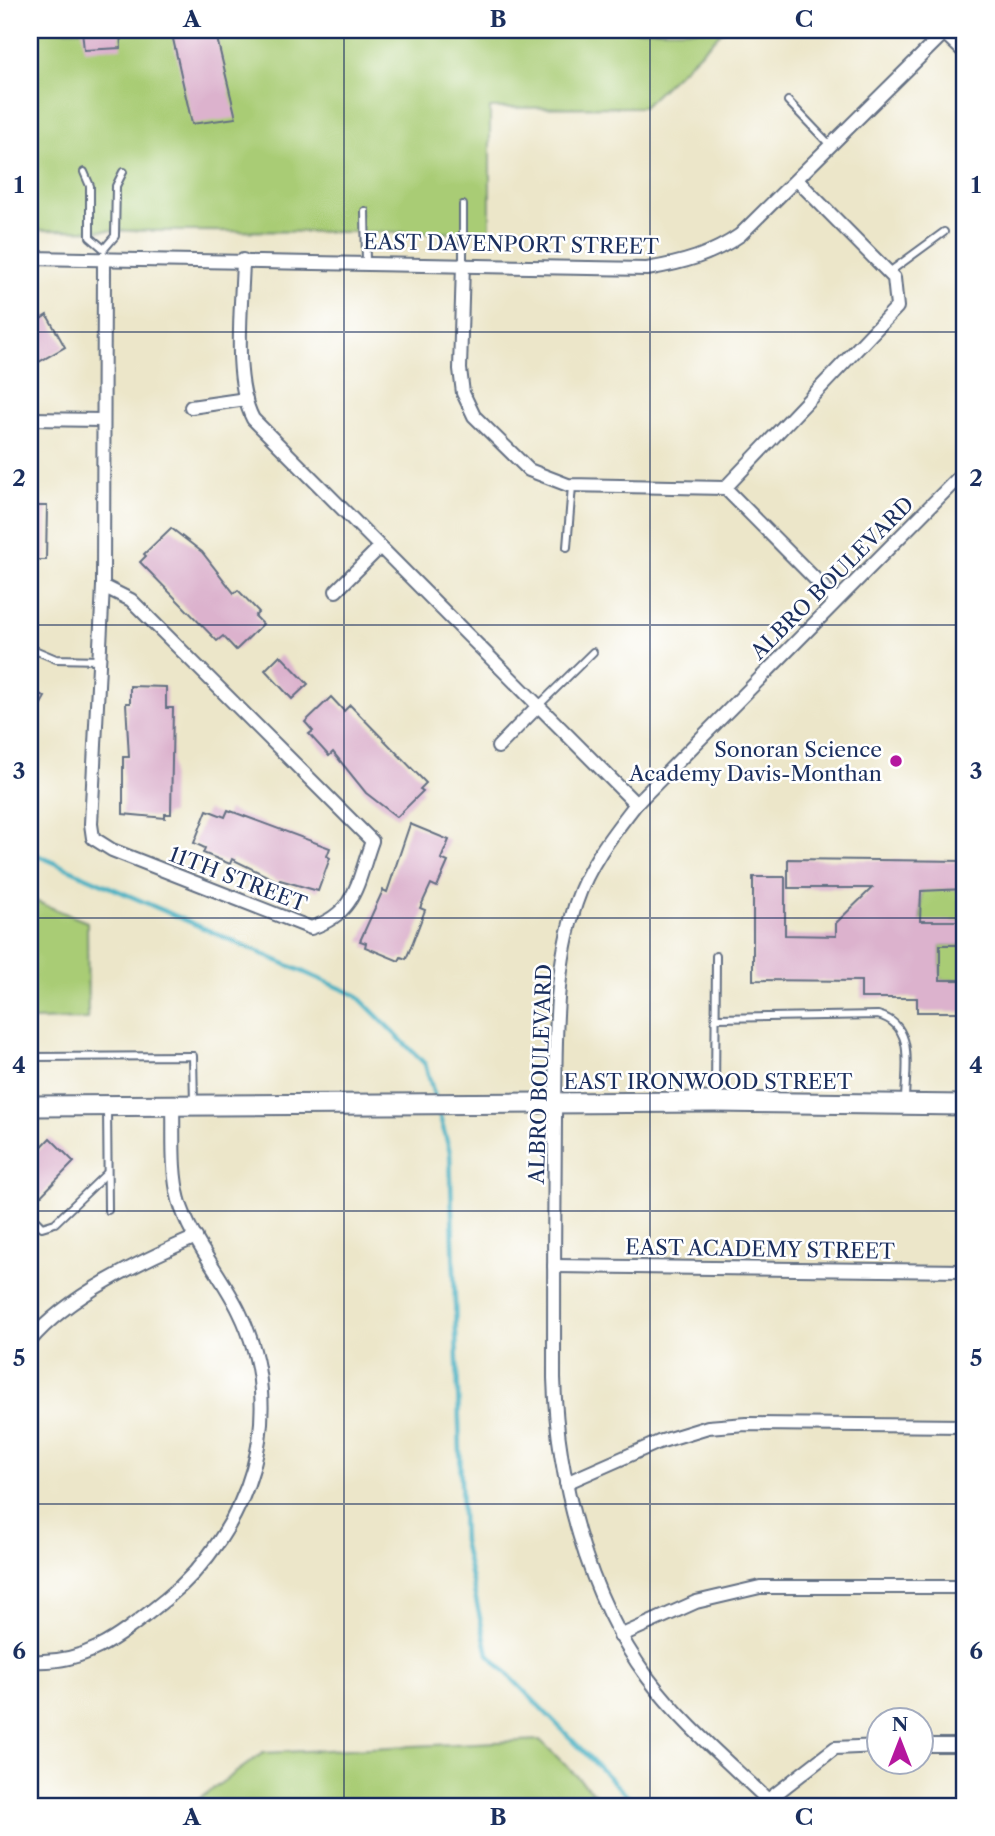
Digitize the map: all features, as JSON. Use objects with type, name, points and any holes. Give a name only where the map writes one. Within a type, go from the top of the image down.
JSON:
[{"type":"street","points":[[943,31],[965,53]]},
{"type":"street","name":"EAST DAVENPORT STREET","points":[[30,258],[104,254],[243,260],[648,269],[680,263],[715,251],[740,235],[943,31]]},
{"type":"street","points":[[725,488],[897,307],[894,278],[797,180]]},
{"type":"street","name":"11TH STREET","points":[[103,586],[131,600],[372,841],[347,908],[329,922],[311,928],[112,850],[93,838],[91,824],[103,586],[104,254]]},
{"type":"street","points":[[243,260],[242,379],[253,419],[636,804]]},
{"type":"street","points":[[463,264],[460,369],[468,405],[503,447],[529,470],[554,482],[572,486],[725,488],[836,600]]},
{"type":"street","points":[[191,407],[246,399]]},
{"type":"street","points":[[30,419],[102,421]]},
{"type":"street","name":"ALBRO BOULEVARD","points":[[771,1803],[682,1716],[649,1679],[620,1636],[588,1558],[566,1483],[555,1414],[555,1104],[558,991],[576,902],[597,853],[636,804],[965,471]]},
{"type":"street","points":[[336,591],[380,547]]},
{"type":"street","points":[[498,747],[539,705]]},
{"type":"street","name":"EAST IRONWOOD STREET","points":[[194,1105],[715,1102],[965,1105]]},
{"type":"street","points":[[30,1661],[46,1662],[72,1658],[115,1641],[205,1562],[236,1516],[259,1436],[262,1394],[241,1314],[196,1237],[180,1201],[174,1173],[173,1105]]},
{"type":"street","points":[[30,1106],[194,1105]]},
{"type":"street","points":[[30,1341],[42,1326],[132,1264],[196,1237]]},
{"type":"street","name":"EAST ACADEMY STREET","points":[[554,1266],[965,1271]]},
{"type":"street","points":[[566,1483],[659,1442],[708,1427],[746,1424],[965,1426]]},
{"type":"street","points":[[620,1636],[696,1602],[760,1587],[965,1587]]},
{"type":"street","points":[[936,1745],[965,1745]]},
{"type":"street","points":[[771,1803],[835,1748],[866,1747]]},
{"type":"lane","points":[[788,102],[831,146]]},
{"type":"lane","points":[[84,172],[89,186],[90,237],[104,254],[115,236],[116,186],[122,172]]},
{"type":"lane","points":[[463,205],[463,264]]},
{"type":"lane","points":[[365,211],[366,262]]},
{"type":"lane","points":[[888,273],[944,232]]},
{"type":"lane","points":[[567,547],[572,486]]},
{"type":"lane","points":[[30,648],[56,659],[100,660]]},
{"type":"lane","points":[[539,705],[593,652]]},
{"type":"lane","points":[[715,1102],[716,956]]},
{"type":"lane","points":[[717,1018],[890,1018],[899,1025],[906,1037],[905,1104]]},
{"type":"lane","points":[[30,1057],[193,1056],[194,1105]]},
{"type":"lane","points":[[107,1105],[108,1210]]},
{"type":"lane","points":[[30,1215],[43,1227],[48,1227],[108,1173]]},
{"type":"green space","points":[[30,30],[724,30],[643,107],[490,108],[490,233],[30,230]]},
{"type":"green space","points":[[965,889],[965,921],[921,923],[921,891]]},
{"type":"green space","points":[[30,899],[87,922],[88,1019],[30,1020]]},
{"type":"green space","points":[[940,945],[965,945],[965,980],[940,980]]},
{"type":"green space","points":[[540,1740],[607,1806],[189,1806],[263,1753]]},
{"type":"building","points":[[82,30],[120,30],[121,48],[84,50]]},
{"type":"building","points":[[171,30],[215,30],[236,118],[192,124]]},
{"type":"building","points":[[47,315],[65,347],[30,367],[30,326]]},
{"type":"building","points":[[30,506],[47,506],[46,560],[30,560]]},
{"type":"building","points":[[171,528],[202,552],[234,593],[238,590],[259,612],[255,616],[263,624],[236,650],[223,636],[217,641],[140,562],[146,556],[144,554]]},
{"type":"building","points":[[280,655],[308,684],[292,699],[265,670]]},
{"type":"building","points":[[130,686],[166,687],[166,708],[173,708],[171,814],[165,814],[165,818],[123,814],[123,757],[129,757],[126,703],[130,703]]},
{"type":"building","points":[[30,689],[45,697],[30,723]]},
{"type":"building","points":[[331,697],[344,711],[350,705],[426,783],[420,789],[423,791],[397,817],[366,793],[333,752],[329,756],[309,734],[313,731],[305,722]]},
{"type":"building","points":[[207,810],[225,817],[228,810],[330,848],[327,856],[330,858],[318,891],[280,880],[279,882],[232,859],[230,864],[203,853],[205,848],[194,843]]},
{"type":"building","points":[[410,824],[449,840],[441,859],[448,862],[437,887],[431,884],[420,908],[425,910],[411,947],[406,959],[401,957],[399,961],[365,947],[366,943],[360,941],[383,890],[387,892]]},
{"type":"building","points":[[788,859],[965,861],[965,889],[921,891],[920,921],[965,921],[965,945],[940,945],[940,980],[965,980],[965,1012],[917,1012],[917,998],[861,998],[861,981],[753,980],[753,877],[785,877],[785,935],[836,936],[836,923],[872,888],[788,888]]},
{"type":"building","points":[[50,1138],[74,1162],[30,1207],[30,1159]]},
{"type":"waterway","points":[[30,852],[356,995],[425,1064],[435,1098]]},
{"type":"waterway","points":[[438,1110],[450,1152],[463,1541],[488,1654],[637,1806]]},
{"type":"place","name":"Sonoran Science Academy Davis-Monthan","points":[[896,761]]}]
